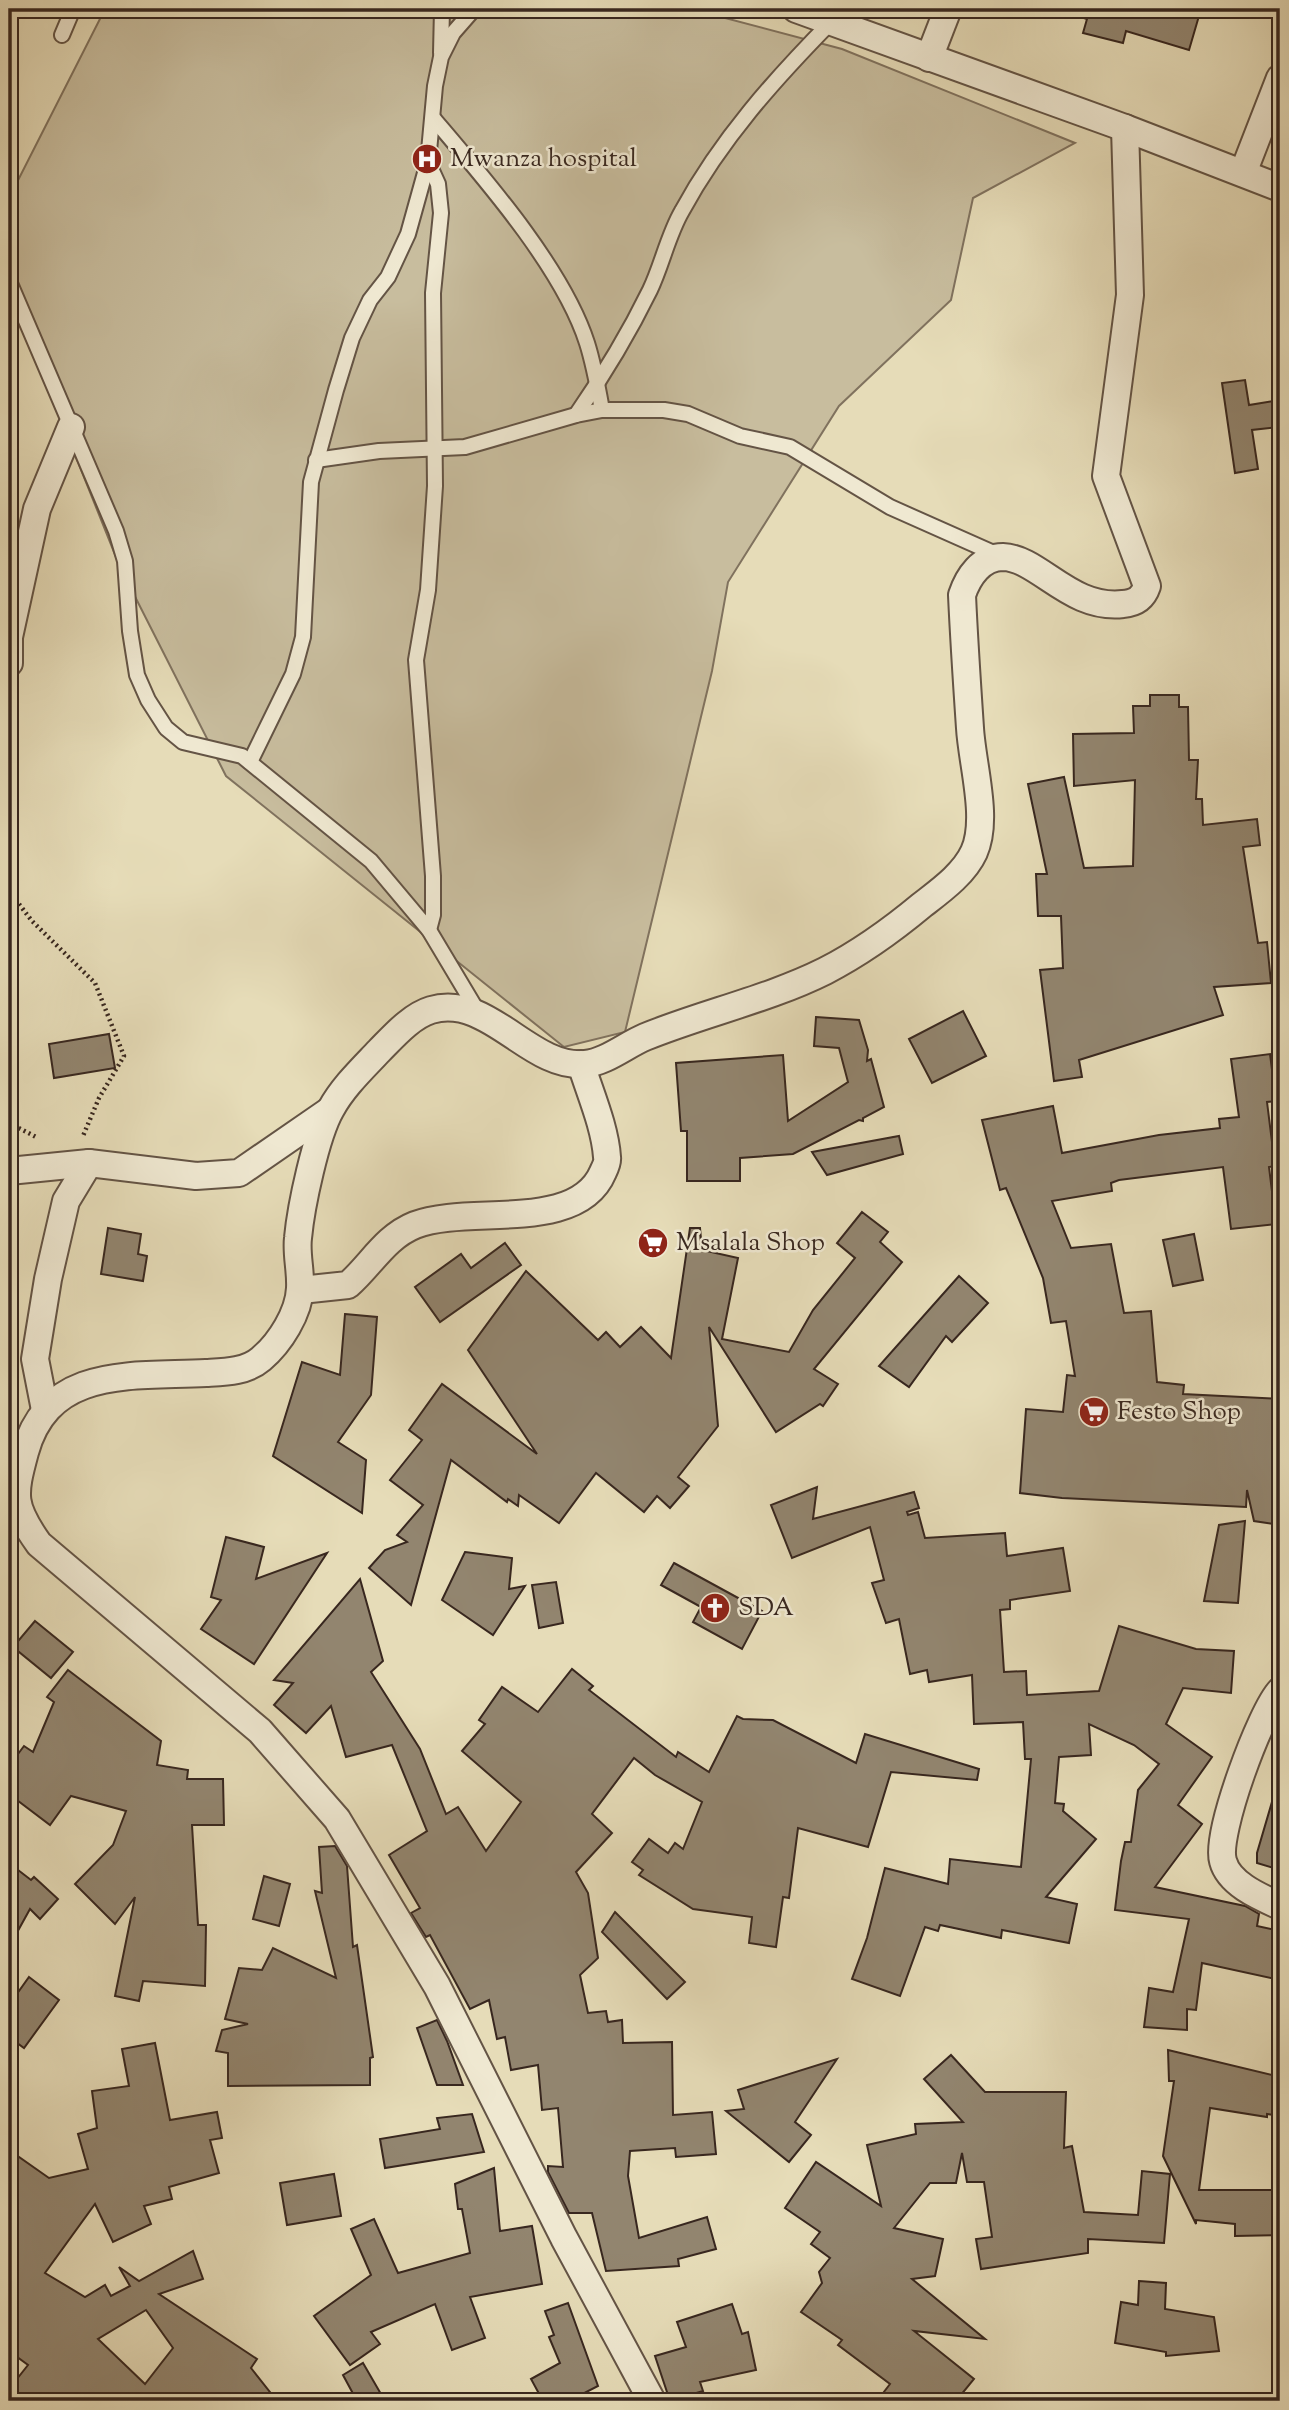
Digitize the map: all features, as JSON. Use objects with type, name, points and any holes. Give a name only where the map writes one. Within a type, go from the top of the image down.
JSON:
[{"type":"street","points":[[796,9],[1125,128],[1280,188]]},
{"type":"street","points":[[929,58],[948,9]]},
{"type":"street","points":[[1243,173],[1280,78]]},
{"type":"street","points":[[9,1171],[85,1154],[196,1175],[239,1173],[329,1111],[357,1074],[399,1030],[430,1010],[455,1009],[481,1016],[553,1058],[581,1064],[598,1061],[646,1037],[822,973],[864,949],[948,884],[974,853],[980,826],[970,733],[962,595],[968,577],[980,565],[1002,557],[1022,563],[1061,588],[1087,600],[1115,605],[1132,603],[1144,595],[1147,586],[1106,476],[1130,295],[1125,128]]},
{"type":"street","points":[[9,663],[9,637],[37,509],[71,426]]},
{"type":"street","points":[[301,1290],[335,1289],[348,1285],[386,1244],[418,1224],[446,1219],[547,1211],[584,1199],[597,1185],[608,1160],[581,1064]]},
{"type":"street","points":[[329,1111],[310,1175],[298,1240],[301,1290],[294,1314],[280,1338],[258,1362],[231,1372],[117,1378],[89,1382],[66,1391],[45,1410],[30,1434],[17,1481],[18,1514],[39,1544],[82,1583],[260,1731],[337,1819],[437,1986],[564,2238],[652,2401]]},
{"type":"street","points":[[45,1410],[35,1359],[48,1279],[66,1201],[85,1154]]},
{"type":"street","points":[[1280,1690],[1256,1736],[1238,1786],[1224,1832],[1222,1860],[1233,1879],[1280,1906]]},
{"type":"lane","points":[[62,34],[73,9]]},
{"type":"lane","points":[[250,761],[293,674],[303,637],[308,591],[308,508],[316,460],[352,338],[370,300],[399,256],[428,162],[441,57],[442,9]]},
{"type":"lane","points":[[441,57],[453,33],[474,9]]},
{"type":"lane","points":[[576,415],[597,384],[649,292],[680,213],[696,185],[752,104],[831,22]]},
{"type":"lane","points":[[433,118],[536,250],[563,292],[586,341],[603,411]]},
{"type":"lane","points":[[428,162],[438,184],[441,213],[433,293],[434,497],[428,590],[416,660],[433,876],[433,915],[429,930]]},
{"type":"lane","points":[[9,281],[119,541],[125,561],[130,631],[137,675],[148,700],[166,728],[183,742],[233,751],[250,761],[371,861],[429,930],[481,1016]]},
{"type":"lane","points":[[316,460],[433,447],[465,447],[576,415],[603,411],[664,410],[688,414],[740,436],[790,447],[890,507],[1002,557]]},
{"type":"path","points":[[9,891],[32,921],[95,983],[124,1055],[99,1098],[85,1154]]},
{"type":"shaded area","points":[[105,9],[691,9],[842,49],[1075,143],[973,198],[951,300],[839,406],[728,582],[712,671],[625,1032],[564,1047],[226,776],[120,567],[9,290],[9,198]]},
{"type":"building","points":[[1074,9],[1201,9],[1189,50],[1126,31],[1123,43],[1083,33],[1087,19],[1074,15]]},
{"type":"building","points":[[1245,380],[1249,405],[1280,400],[1280,427],[1252,430],[1258,469],[1235,473],[1222,383]]},
{"type":"building","points":[[1150,695],[1179,695],[1179,707],[1188,707],[1189,760],[1198,760],[1196,799],[1202,799],[1203,825],[1257,819],[1260,845],[1243,847],[1258,943],[1267,942],[1271,983],[1214,987],[1223,1015],[1079,1060],[1082,1077],[1054,1081],[1040,970],[1063,968],[1061,916],[1038,916],[1036,874],[1047,874],[1028,784],[1064,777],[1084,868],[1133,866],[1135,780],[1074,786],[1073,734],[1134,733],[1133,706],[1150,706]]},
{"type":"building","points":[[963,1011],[986,1056],[932,1083],[909,1039]]},
{"type":"building","points":[[816,1017],[859,1020],[868,1050],[867,1061],[871,1059],[884,1107],[863,1118],[863,1121],[859,1120],[793,1154],[740,1158],[740,1181],[687,1181],[687,1131],[681,1131],[676,1063],[783,1055],[788,1121],[848,1082],[839,1048],[814,1046]]},
{"type":"building","points":[[109,1034],[115,1068],[54,1078],[49,1044]]},
{"type":"building","points":[[1270,1054],[1276,1101],[1267,1102],[1275,1166],[1269,1167],[1276,1224],[1231,1229],[1223,1167],[1119,1180],[1111,1183],[1112,1191],[1052,1201],[1071,1248],[1111,1244],[1124,1313],[1151,1311],[1157,1382],[1184,1385],[1183,1394],[1280,1399],[1280,1525],[1254,1521],[1247,1490],[1246,1507],[1062,1498],[1020,1493],[1026,1409],[1063,1412],[1067,1375],[1075,1376],[1066,1321],[1051,1323],[1043,1278],[1006,1188],[1000,1190],[982,1120],[1053,1106],[1062,1153],[1159,1135],[1220,1128],[1219,1119],[1239,1117],[1231,1059]]},
{"type":"building","points":[[899,1136],[903,1154],[827,1175],[812,1152]]},
{"type":"building","points":[[862,1212],[888,1232],[880,1242],[902,1262],[814,1369],[838,1384],[823,1406],[820,1404],[776,1432],[709,1327],[718,1426],[678,1477],[689,1486],[670,1508],[657,1496],[644,1512],[596,1473],[559,1523],[519,1495],[518,1506],[508,1499],[507,1502],[451,1460],[411,1605],[369,1568],[385,1550],[407,1542],[397,1535],[423,1505],[390,1480],[422,1440],[409,1430],[442,1384],[537,1454],[468,1350],[526,1271],[598,1340],[606,1332],[620,1347],[641,1327],[671,1358],[690,1228],[700,1228],[702,1250],[738,1258],[722,1339],[789,1352],[813,1310],[855,1258],[837,1243]]},
{"type":"building","points":[[108,1228],[141,1234],[138,1254],[147,1256],[143,1281],[101,1274]]},
{"type":"building","points":[[1194,1234],[1203,1280],[1173,1286],[1163,1240]]},
{"type":"building","points":[[505,1243],[521,1265],[440,1322],[415,1287],[461,1254],[471,1268]]},
{"type":"building","points":[[959,1276],[988,1303],[952,1342],[946,1336],[909,1387],[879,1366]]},
{"type":"building","points":[[345,1314],[377,1317],[371,1395],[338,1442],[366,1460],[362,1513],[273,1456],[302,1362],[340,1375]]},
{"type":"building","points":[[817,1487],[813,1519],[914,1492],[919,1508],[907,1512],[908,1515],[918,1512],[925,1538],[1005,1533],[1007,1556],[1063,1548],[1070,1591],[1010,1600],[1010,1609],[1000,1610],[1004,1672],[1026,1671],[1027,1695],[1099,1691],[1119,1626],[1196,1649],[1234,1651],[1231,1693],[1183,1688],[1166,1724],[1212,1757],[1178,1805],[1202,1824],[1155,1887],[1245,1906],[1259,1914],[1257,1926],[1280,1931],[1280,1980],[1202,1963],[1196,2010],[1187,2009],[1187,2030],[1144,2027],[1149,1988],[1173,1992],[1189,1919],[1115,1910],[1121,1861],[1125,1842],[1131,1842],[1138,1790],[1159,1764],[1134,1745],[1089,1724],[1091,1755],[1059,1757],[1055,1803],[1064,1804],[1063,1811],[1096,1839],[1046,1897],[1077,1904],[1069,1943],[1002,1930],[1001,1938],[940,1925],[938,1931],[925,1927],[900,1996],[852,1979],[867,1938],[885,1868],[948,1884],[950,1859],[1021,1867],[1031,1759],[1025,1759],[1023,1722],[974,1724],[972,1675],[929,1682],[927,1670],[910,1674],[899,1619],[886,1623],[872,1583],[884,1580],[870,1527],[792,1558],[771,1505]]},
{"type":"building","points":[[1245,1521],[1238,1603],[1204,1601],[1219,1525]]},
{"type":"building","points":[[226,1537],[264,1547],[256,1579],[327,1553],[254,1664],[201,1629],[221,1600],[211,1597]]},
{"type":"building","points":[[465,1552],[512,1558],[509,1589],[525,1586],[493,1635],[442,1600]]},
{"type":"building","points":[[674,1563],[762,1611],[742,1649],[693,1622],[701,1607],[661,1585]]},
{"type":"building","points":[[360,1579],[383,1661],[371,1672],[420,1749],[446,1814],[458,1807],[486,1851],[521,1802],[462,1751],[485,1724],[479,1720],[502,1687],[538,1712],[572,1669],[593,1686],[589,1690],[676,1757],[678,1752],[709,1772],[737,1716],[743,1719],[773,1720],[856,1763],[865,1734],[979,1769],[977,1780],[891,1772],[868,1847],[798,1828],[789,1898],[783,1897],[776,1947],[749,1943],[752,1917],[693,1909],[639,1875],[643,1870],[632,1862],[649,1839],[668,1853],[675,1843],[683,1849],[702,1802],[655,1775],[634,1758],[592,1814],[612,1833],[576,1872],[588,1893],[598,1958],[580,1975],[588,2013],[606,2011],[608,2022],[622,2020],[623,2043],[672,2042],[673,2115],[712,2112],[716,2154],[676,2157],[675,2148],[630,2151],[628,2176],[639,2238],[707,2217],[716,2249],[678,2259],[679,2266],[606,2271],[592,2213],[569,2213],[548,2172],[548,2166],[563,2167],[558,2108],[542,2110],[538,2065],[511,2070],[505,2037],[497,2039],[489,2000],[470,2009],[430,1935],[426,1937],[411,1913],[420,1908],[389,1855],[427,1831],[392,1745],[346,1757],[331,1706],[306,1733],[274,1705],[293,1683],[274,1680]]},
{"type":"building","points":[[556,1582],[563,1623],[539,1628],[532,1585]]},
{"type":"building","points":[[35,1621],[73,1652],[51,1678],[13,1647]]},
{"type":"building","points":[[68,1670],[161,1741],[157,1765],[188,1770],[187,1779],[223,1779],[224,1825],[192,1825],[198,1925],[206,1925],[205,1986],[143,1981],[139,2001],[115,1996],[135,1897],[115,1924],[75,1884],[113,1845],[126,1811],[71,1796],[50,1825],[9,1794],[9,1766],[24,1746],[33,1752],[54,1702],[47,1697]]},
{"type":"building","points":[[1274,1795],[1280,1796],[1280,1870],[1257,1863],[1257,1853]]},
{"type":"building","points":[[335,1846],[347,1866],[353,1947],[357,1945],[373,2057],[370,2058],[370,2085],[228,2086],[228,2053],[216,2051],[222,2030],[248,2024],[225,2019],[239,1968],[262,1970],[273,1948],[336,1978],[315,1891],[322,1893],[319,1847]]},
{"type":"building","points":[[9,1863],[31,1880],[34,1877],[58,1899],[40,1919],[30,1909],[9,1947]]},
{"type":"building","points":[[264,1876],[290,1884],[279,1926],[253,1919]]},
{"type":"building","points":[[615,1912],[685,1982],[667,1999],[602,1932]]},
{"type":"building","points":[[29,1977],[59,2000],[24,2048],[9,2037],[9,2005]]},
{"type":"building","points":[[437,2020],[463,2085],[437,2085],[417,2028]]},
{"type":"building","points":[[155,2043],[170,2120],[217,2112],[222,2138],[210,2140],[219,2173],[169,2187],[172,2199],[144,2206],[151,2224],[113,2242],[95,2204],[45,2273],[85,2297],[105,2285],[111,2296],[130,2286],[119,2267],[139,2281],[193,2251],[203,2279],[159,2294],[257,2359],[251,2368],[277,2401],[25,2401],[9,2389],[28,2365],[9,2351],[9,2150],[49,2178],[88,2169],[78,2134],[97,2128],[92,2091],[129,2086],[122,2049]],"holes":[[[146,2310],[173,2348],[145,2384],[98,2339]]]},
{"type":"building","points":[[1168,2050],[1280,2077],[1280,2116],[1267,2114],[1267,2117],[1210,2108],[1199,2190],[1280,2190],[1280,2235],[1235,2236],[1235,2224],[1196,2220],[1196,2224],[1163,2156],[1174,2081],[1169,2081]]},
{"type":"building","points":[[951,2055],[985,2092],[1066,2092],[1064,2148],[1072,2146],[1084,2212],[1138,2215],[1142,2171],[1170,2174],[1164,2243],[1088,2239],[1088,2253],[981,2269],[976,2239],[992,2237],[984,2182],[967,2182],[962,2153],[956,2183],[930,2183],[894,2228],[943,2239],[935,2276],[912,2279],[985,2339],[914,2331],[974,2379],[956,2401],[877,2401],[890,2384],[838,2345],[842,2340],[801,2312],[822,2283],[819,2272],[830,2258],[811,2244],[820,2232],[785,2208],[816,2162],[881,2206],[867,2145],[916,2134],[915,2124],[963,2122],[924,2079]]},
{"type":"building","points":[[837,2059],[795,2122],[811,2135],[789,2162],[726,2111],[744,2109],[738,2090]]},
{"type":"building","points":[[472,2114],[484,2152],[385,2168],[380,2139],[440,2129],[437,2118]]},
{"type":"building","points":[[494,2168],[500,2231],[532,2226],[542,2284],[470,2297],[485,2338],[452,2350],[435,2304],[371,2332],[380,2344],[350,2365],[314,2316],[371,2275],[351,2229],[374,2219],[398,2273],[470,2253],[462,2209],[458,2209],[455,2184]]},
{"type":"building","points":[[334,2174],[341,2216],[287,2225],[280,2183]]},
{"type":"building","points":[[1139,2281],[1166,2283],[1165,2309],[1214,2317],[1219,2351],[1166,2356],[1166,2352],[1115,2343],[1121,2302],[1138,2305]]},
{"type":"building","points":[[568,2303],[598,2386],[569,2401],[543,2401],[531,2379],[560,2363],[549,2337],[554,2335],[545,2311]]},
{"type":"building","points":[[732,2304],[742,2334],[748,2332],[756,2370],[700,2382],[703,2391],[670,2401],[655,2356],[686,2347],[677,2322]]},
{"type":"building","points":[[363,2363],[385,2401],[357,2401],[343,2375]]},
{"type":"place","name":"Mwanza hospital","points":[[427,159]]},
{"type":"place","name":"Msalala Shop","points":[[653,1243]]},
{"type":"place","name":"Festo Shop","points":[[1094,1412]]},
{"type":"place","name":"SDA","points":[[715,1608]]}]
